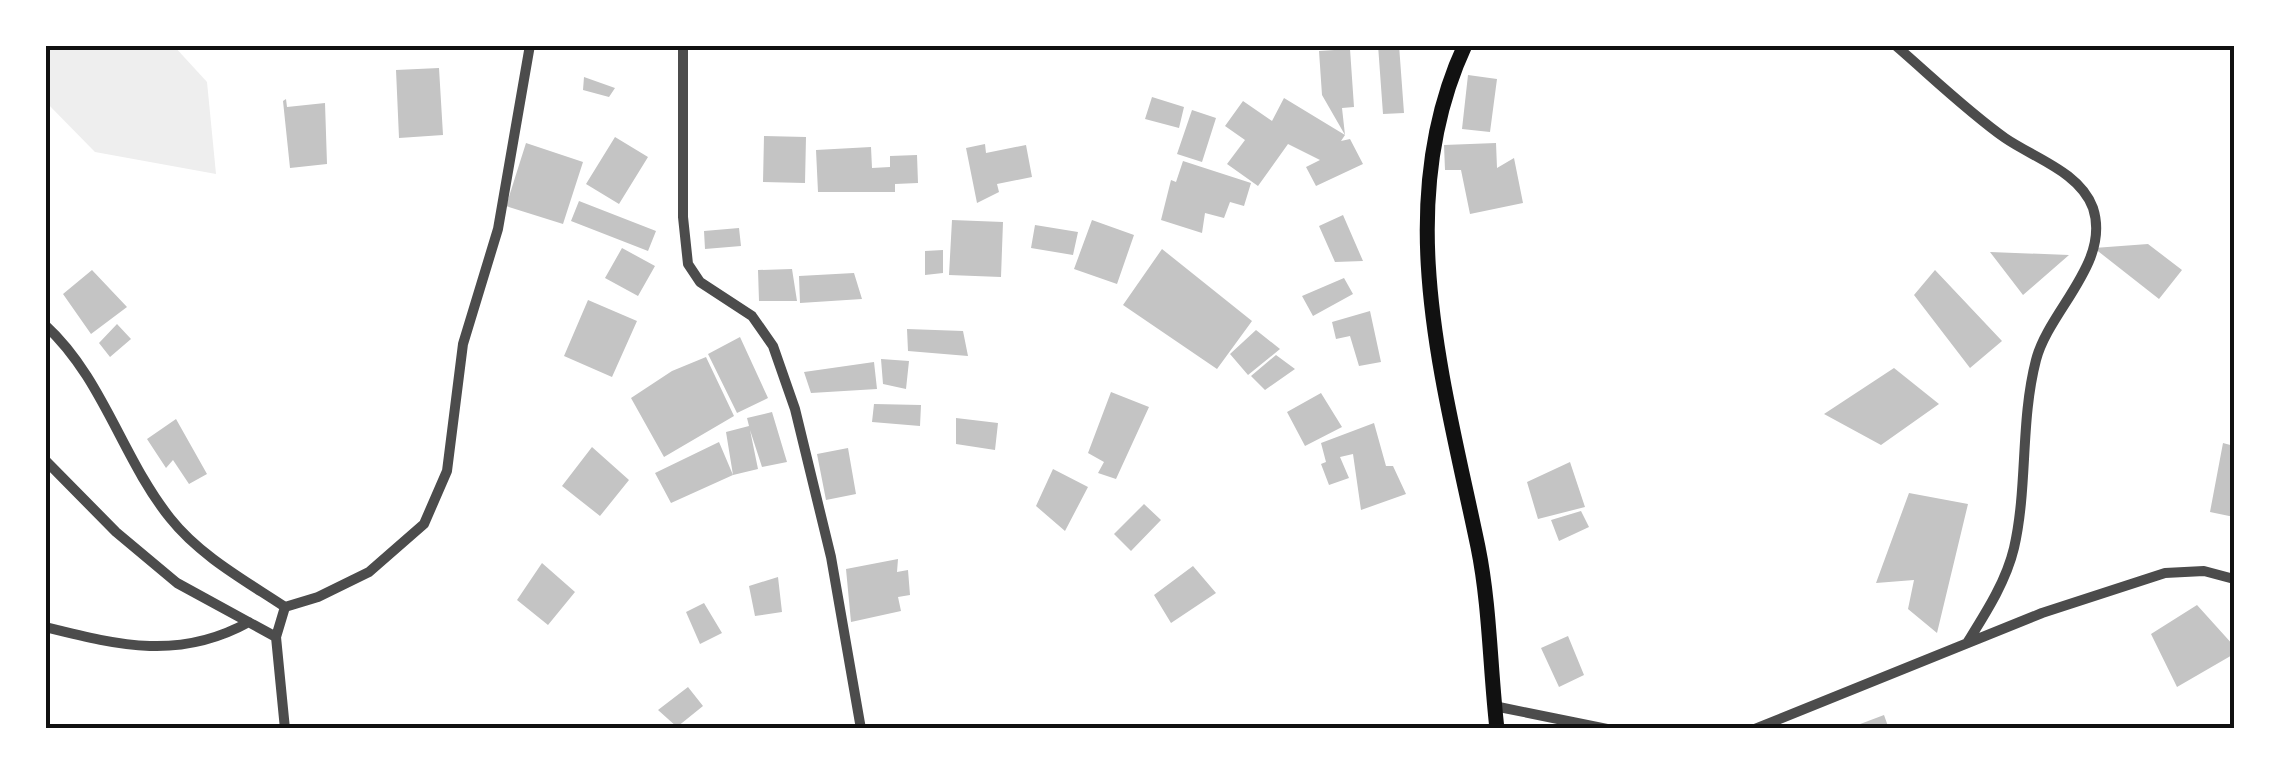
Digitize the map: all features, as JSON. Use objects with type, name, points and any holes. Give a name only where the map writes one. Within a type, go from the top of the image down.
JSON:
[{"type":"highway","points":[[1465,45],[1450,76],[1432,161],[1427,272],[1446,410],[1479,551],[1497,729]]},
{"type":"street","points":[[285,607],[318,597],[369,572],[424,524],[447,471],[463,344],[498,229],[530,45]]},
{"type":"street","points":[[683,45],[683,217],[688,264],[700,282],[752,316],[773,346],[795,409],[826,539],[861,729]]},
{"type":"street","points":[[1895,45],[2005,138],[2079,186],[2092,205],[2096,224],[2084,271],[2067,295],[2037,357],[2023,434],[2014,548],[1995,597],[1967,643]]},
{"type":"street","points":[[45,324],[100,397],[170,519],[212,558],[285,607]]},
{"type":"street","points":[[45,460],[116,532],[176,583],[276,637]]},
{"type":"street","points":[[1755,729],[1967,643],[2165,572],[2204,571],[2234,579]]},
{"type":"street","points":[[285,607],[276,637],[286,729]]},
{"type":"street","points":[[45,627],[133,646],[193,646],[248,622]]},
{"type":"street","points":[[1494,706],[1606,729]]},
{"type":"shaded area","points":[[45,45],[173,45],[207,82],[216,174],[95,152],[45,101]]},
{"type":"building","points":[[1378,45],[1399,45],[1404,113],[1383,114]]},
{"type":"building","points":[[1350,49],[1354,107],[1342,108],[1345,135],[1322,95],[1319,51]]},
{"type":"building","points":[[439,68],[443,135],[399,138],[396,70]]},
{"type":"building","points":[[1468,75],[1497,79],[1490,132],[1462,129]]},
{"type":"building","points":[[584,77],[615,88],[609,97],[583,90]]},
{"type":"building","points":[[1152,97],[1184,107],[1179,128],[1145,119]]},
{"type":"building","points":[[1284,98],[1345,135],[1341,141],[1350,139],[1363,164],[1316,186],[1306,167],[1320,160],[1288,144],[1258,186],[1227,164],[1245,140],[1225,126],[1243,101],[1272,121]]},
{"type":"building","points":[[286,99],[287,107],[325,103],[327,164],[290,168],[283,101]]},
{"type":"building","points":[[1192,110],[1216,118],[1202,162],[1177,154]]},
{"type":"building","points":[[764,136],[806,137],[805,183],[763,182]]},
{"type":"building","points":[[615,137],[648,157],[619,204],[586,184]]},
{"type":"building","points":[[526,143],[583,162],[563,224],[506,206]]},
{"type":"building","points":[[1496,143],[1497,168],[1514,158],[1523,203],[1470,214],[1461,170],[1445,170],[1444,145]]},
{"type":"building","points":[[985,144],[986,153],[1026,145],[1032,177],[997,184],[999,192],[977,203],[966,148]]},
{"type":"building","points":[[871,147],[872,168],[890,167],[890,156],[917,155],[918,183],[895,184],[895,192],[818,192],[816,150]]},
{"type":"building","points":[[1183,161],[1251,183],[1244,206],[1230,202],[1224,218],[1205,213],[1202,233],[1161,220],[1171,180],[1176,182]]},
{"type":"building","points":[[579,201],[656,231],[648,251],[571,221]]},
{"type":"building","points":[[1343,215],[1363,261],[1335,262],[1319,226]]},
{"type":"building","points":[[952,220],[1003,222],[1001,277],[949,275]]},
{"type":"building","points":[[1092,220],[1134,235],[1117,284],[1074,269]]},
{"type":"building","points":[[1035,225],[1078,232],[1073,255],[1031,248]]},
{"type":"building","points":[[739,228],[741,246],[705,249],[704,231]]},
{"type":"building","points":[[2148,244],[2182,270],[2159,299],[2094,248]]},
{"type":"building","points":[[622,248],[655,266],[638,296],[605,278]]},
{"type":"building","points":[[1162,249],[1252,321],[1217,369],[1123,305]]},
{"type":"building","points":[[943,250],[943,273],[925,275],[925,251]]},
{"type":"building","points":[[1990,252],[2069,255],[2023,295]]},
{"type":"building","points":[[792,269],[797,301],[759,301],[758,270]]},
{"type":"building","points":[[92,270],[127,307],[91,334],[63,294]]},
{"type":"building","points":[[1935,270],[2002,341],[1970,368],[1914,295]]},
{"type":"building","points":[[854,273],[862,299],[800,303],[799,276]]},
{"type":"building","points":[[1344,278],[1353,294],[1313,316],[1302,296]]},
{"type":"building","points":[[588,300],[637,321],[612,377],[564,356]]},
{"type":"building","points":[[1370,311],[1381,362],[1359,366],[1350,336],[1336,339],[1332,322]]},
{"type":"building","points":[[117,324],[131,339],[110,357],[99,343]]},
{"type":"building","points":[[907,329],[963,331],[968,356],[908,351]]},
{"type":"building","points":[[1256,330],[1280,349],[1248,375],[1230,354]]},
{"type":"building","points":[[740,337],[768,398],[737,413],[708,354]]},
{"type":"building","points":[[1276,355],[1295,369],[1265,390],[1251,376]]},
{"type":"building","points":[[706,357],[734,416],[664,457],[631,398],[672,371]]},
{"type":"building","points":[[881,359],[909,361],[906,389],[883,384]]},
{"type":"building","points":[[874,362],[877,389],[811,393],[804,372]]},
{"type":"building","points":[[1894,368],[1939,404],[1881,445],[1824,414]]},
{"type":"building","points":[[1111,392],[1149,407],[1116,479],[1098,473],[1104,462],[1088,453]]},
{"type":"building","points":[[1321,393],[1342,427],[1305,446],[1287,412]]},
{"type":"building","points":[[874,404],[921,405],[920,426],[872,422]]},
{"type":"building","points":[[772,412],[787,462],[762,467],[750,430],[758,469],[733,475],[726,432],[749,426],[747,418]]},
{"type":"building","points":[[956,418],[998,423],[995,450],[956,444]]},
{"type":"building","points":[[176,419],[207,474],[189,484],[173,460],[166,468],[147,439]]},
{"type":"building","points":[[1374,423],[1386,466],[1393,466],[1406,494],[1361,510],[1353,454],[1340,457],[1349,478],[1329,485],[1321,464],[1326,462],[1321,443]]},
{"type":"building","points":[[719,442],[733,475],[671,503],[655,473]]},
{"type":"building","points":[[2223,443],[2234,446],[2234,517],[2210,512]]},
{"type":"building","points":[[592,447],[629,480],[600,516],[562,486]]},
{"type":"building","points":[[848,448],[856,494],[826,500],[817,454]]},
{"type":"building","points":[[1570,462],[1585,507],[1538,519],[1527,482]]},
{"type":"building","points":[[1053,469],[1088,487],[1065,531],[1036,506]]},
{"type":"building","points":[[1909,493],[1968,504],[1937,633],[1908,609],[1914,580],[1876,583]]},
{"type":"building","points":[[1144,504],[1161,520],[1131,551],[1114,534]]},
{"type":"building","points":[[1581,511],[1589,527],[1559,541],[1551,520]]},
{"type":"building","points":[[898,559],[897,572],[908,570],[910,595],[898,597],[901,611],[851,622],[846,569]]},
{"type":"building","points":[[542,563],[575,592],[548,625],[517,600]]},
{"type":"building","points":[[1193,566],[1216,593],[1171,623],[1154,595]]},
{"type":"building","points":[[778,577],[782,612],[755,616],[749,586]]},
{"type":"building","points":[[704,603],[722,633],[700,644],[686,612]]},
{"type":"building","points":[[2197,605],[2234,646],[2234,654],[2177,687],[2151,634]]},
{"type":"building","points":[[1568,636],[1584,675],[1559,687],[1541,648]]},
{"type":"building","points":[[688,687],[703,706],[677,727],[658,710]]},
{"type":"building","points":[[1884,715],[1889,729],[1847,729]]}]
